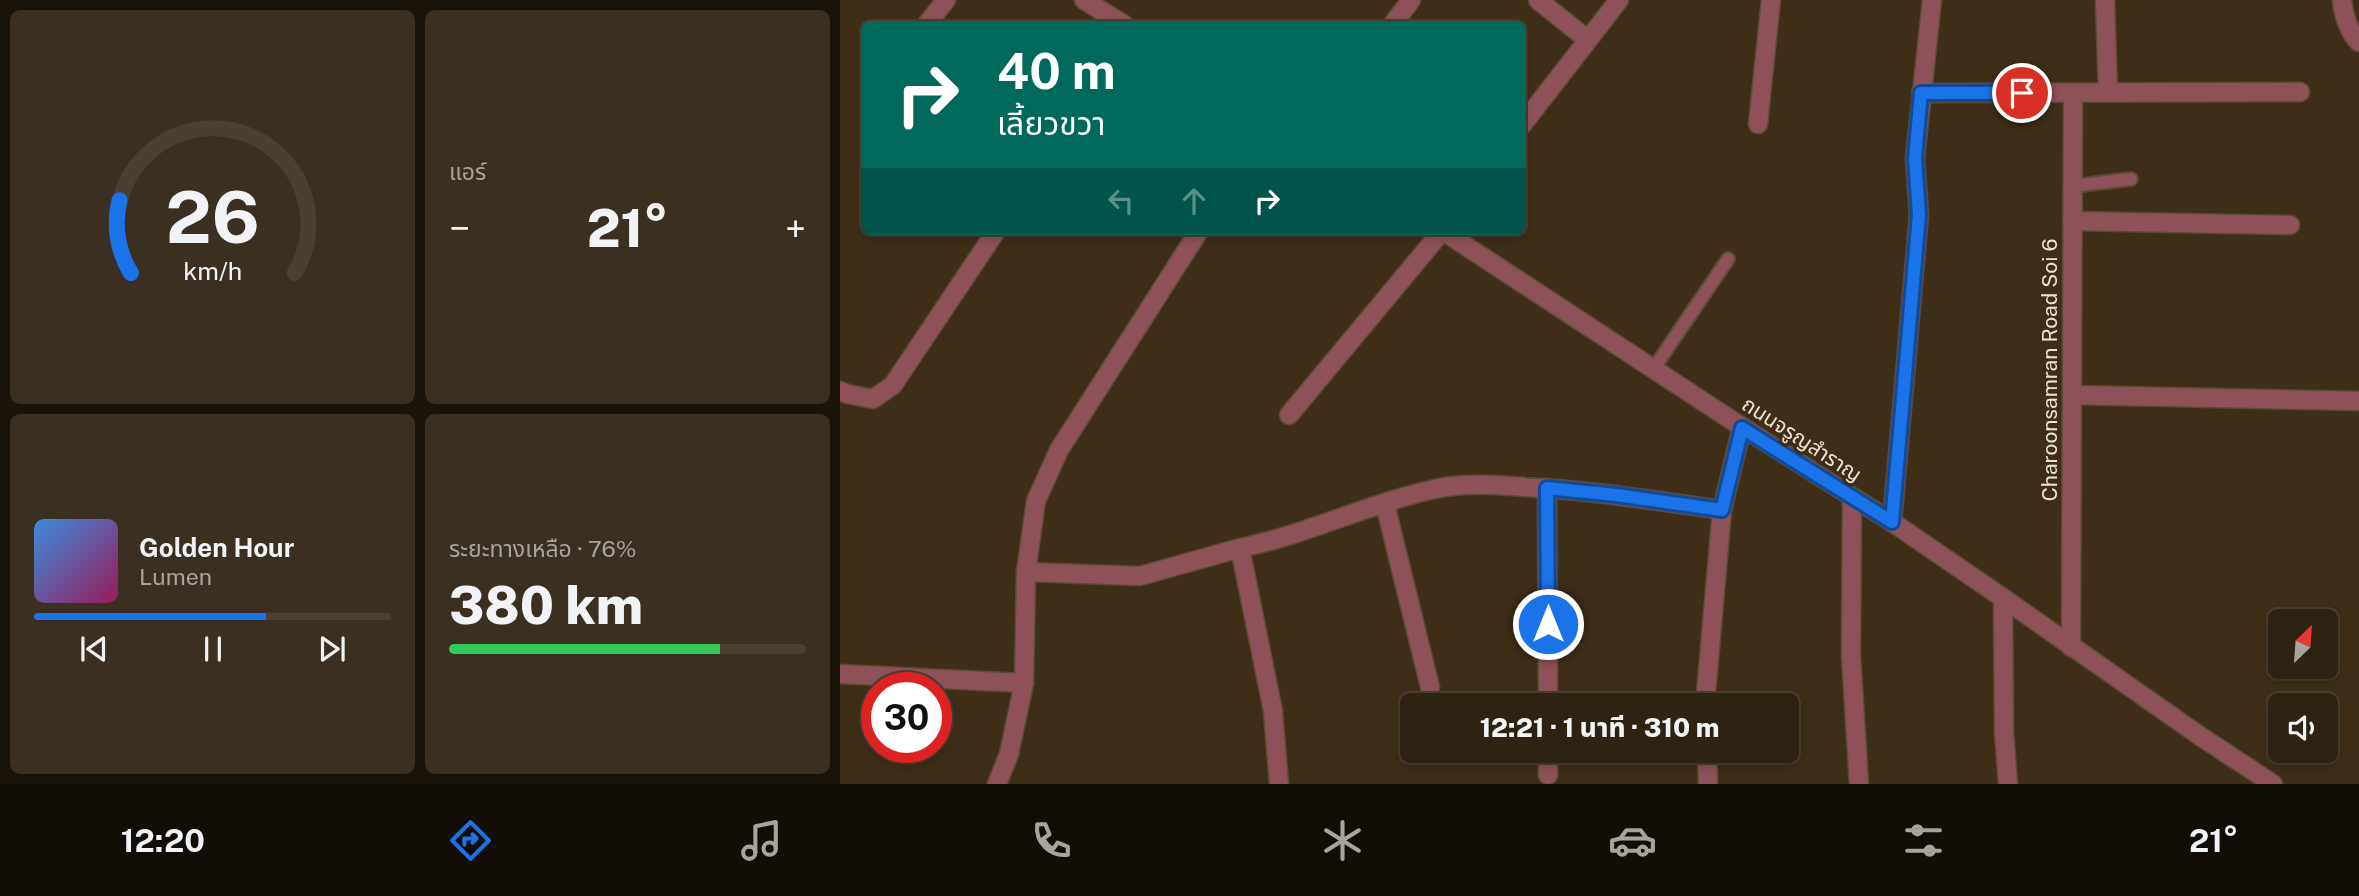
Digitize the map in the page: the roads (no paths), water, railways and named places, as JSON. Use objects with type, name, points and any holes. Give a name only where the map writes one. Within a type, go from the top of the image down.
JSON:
[{"type":"street","points":[[930,21],[946,0]]},
{"type":"street","points":[[1084,0],[1118,21]]},
{"type":"street","points":[[1394,21],[1411,0]]},
{"type":"street","points":[[1538,0],[1588,40]]},
{"type":"street","points":[[1526,120],[1619,0]]},
{"type":"street","points":[[1758,124],[1771,0]]},
{"type":"street","points":[[1892,522],[1919,215],[1915,158],[1932,0]]},
{"type":"street","points":[[2105,0],[2108,92]]},
{"type":"street","points":[[2342,0],[2349,24],[2359,42]]},
{"type":"street","points":[[1921,93],[2300,92]]},
{"type":"street","name":"Charoonsamran Road Soi 6","points":[[2071,647],[2073,93]]},
{"type":"street","points":[[2072,221],[2290,225]]},
{"type":"street","points":[[840,391],[873,399],[893,385],[993,235]]},
{"type":"street","points":[[997,784],[1010,754],[1024,683],[1026,572],[1036,501],[1059,450],[1196,235]]},
{"type":"street","points":[[1289,415],[1439,235]]},
{"type":"street","name":"ถนนจรูญสำราญ","points":[[1448,235],[1742,428],[1892,522],[2273,784]]},
{"type":"street","points":[[2072,396],[2359,401]]},
{"type":"street","points":[[1706,693],[1722,510],[1742,428]]},
{"type":"street","points":[[1026,572],[1140,576],[1271,542],[1445,487],[1475,484],[1616,495],[1722,510]]},
{"type":"street","points":[[1547,488],[1548,693]]},
{"type":"street","points":[[1852,498],[1851,656],[1859,784]]},
{"type":"street","points":[[1385,504],[1430,687]]},
{"type":"street","points":[[1240,548],[1273,711],[1279,784]]},
{"type":"street","points":[[2003,598],[2004,732],[2008,784]]},
{"type":"street","points":[[840,674],[1024,683]]},
{"type":"street","points":[[1548,763],[1549,775]]},
{"type":"street","points":[[1707,763],[1708,784]]},
{"type":"lane","points":[[2073,186],[2132,179]]},
{"type":"lane","points":[[1654,368],[1728,259]]}]
